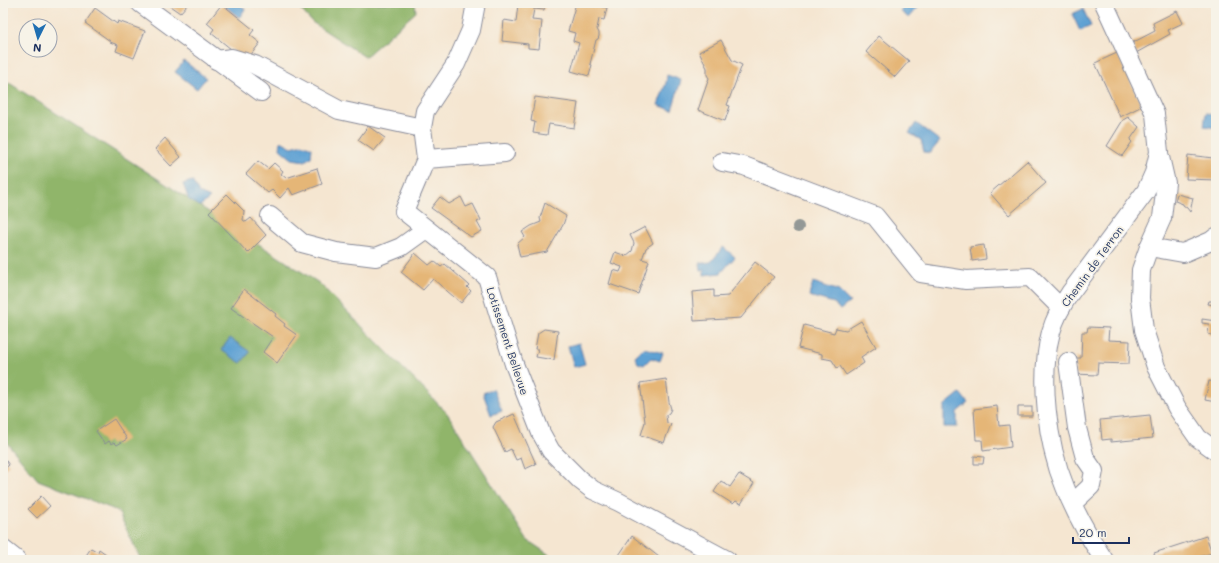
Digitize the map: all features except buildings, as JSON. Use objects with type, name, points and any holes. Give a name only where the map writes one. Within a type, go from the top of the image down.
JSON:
[{"type":"street","points":[[140,3],[261,92]]},
{"type":"street","points":[[476,3],[471,30],[456,64],[425,110],[422,128],[426,159],[505,153]]},
{"type":"street","name":"Chemin de Terron","points":[[1104,3],[1156,114],[1158,152],[1154,173],[1146,191],[1070,293],[1061,308],[1052,331],[1046,356],[1046,404],[1056,460],[1065,487],[1084,529],[1104,560]]},
{"type":"street","points":[[216,60],[232,58],[255,65],[339,110],[422,128]]},
{"type":"street","points":[[1158,152],[1166,183],[1162,218],[1141,270],[1140,298],[1144,330],[1156,367],[1177,408],[1198,438],[1216,451]]},
{"type":"street","name":"Lotissement Bellevue","points":[[426,159],[404,211],[487,277],[514,364],[541,433],[551,451],[580,480],[593,490],[619,502],[727,560]]},
{"type":"street","points":[[722,162],[744,166],[874,216],[921,273],[966,280],[1030,277],[1061,308]]},
{"type":"street","points":[[270,216],[302,243],[336,252],[376,257],[401,247],[426,229]]},
{"type":"street","points":[[1149,247],[1183,253],[1211,241],[1216,237]]},
{"type":"street","points":[[1068,362],[1077,428],[1085,458],[1094,471],[1090,486],[1073,502]]},
{"type":"street","points":[[3,549],[17,560]]},
{"type":"green space","points":[[295,3],[415,3],[416,12],[365,57],[312,22]]},
{"type":"green space","points":[[3,79],[319,283],[447,413],[527,540],[557,560],[141,560],[118,511],[38,480],[3,438]]},
{"type":"water","points":[[221,3],[238,3],[245,9],[239,18]]},
{"type":"water","points":[[907,3],[922,3],[909,18],[900,11]]},
{"type":"water","points":[[1083,9],[1091,26],[1080,31],[1072,14]]},
{"type":"water","points":[[184,61],[206,78],[197,89],[175,72]]},
{"type":"water","points":[[667,75],[681,80],[672,110],[658,105],[666,83]]},
{"type":"water","points":[[1206,113],[1216,114],[1216,128],[1204,126]]},
{"type":"water","points":[[916,123],[940,141],[930,153],[924,152],[921,140],[909,133]]},
{"type":"water","points":[[281,141],[292,147],[302,144],[312,148],[311,157],[305,161],[292,159],[280,149]]},
{"type":"water","points":[[192,181],[199,193],[210,198],[200,206],[189,200],[183,184]]},
{"type":"water","points":[[723,247],[735,257],[721,273],[704,275],[704,270],[701,271],[700,263],[711,262]]},
{"type":"water","points":[[813,282],[839,291],[850,302],[840,310],[834,303],[809,296]]},
{"type":"water","points":[[230,338],[250,352],[241,363],[221,350]]},
{"type":"water","points":[[579,343],[585,364],[574,367],[568,346]]},
{"type":"water","points":[[644,348],[663,353],[660,361],[651,358],[644,365],[638,363],[635,356]]},
{"type":"water","points":[[493,389],[502,411],[491,415],[483,393]]},
{"type":"water","points":[[960,393],[968,403],[957,412],[957,427],[944,427],[944,406]]}]
